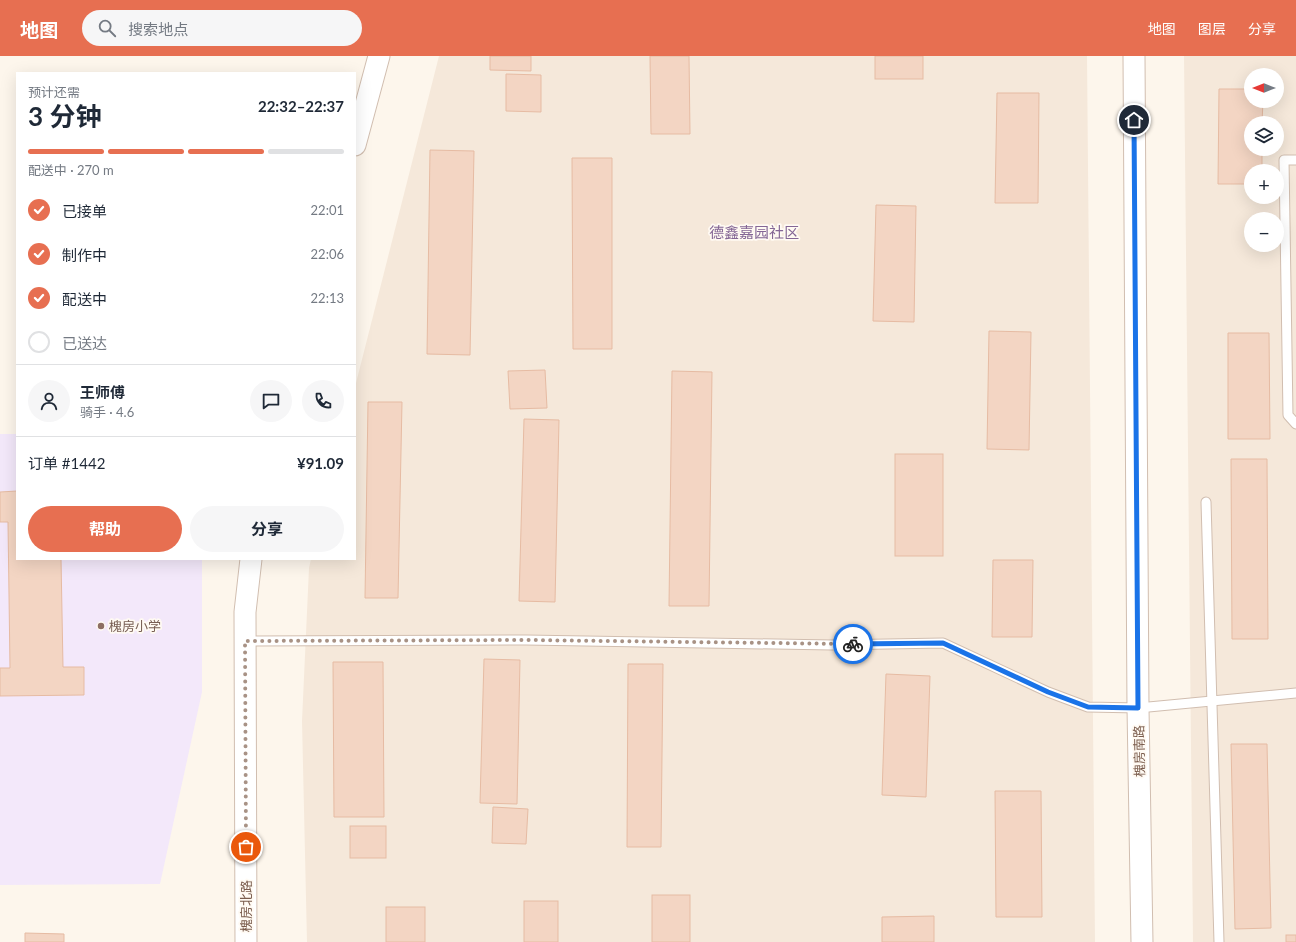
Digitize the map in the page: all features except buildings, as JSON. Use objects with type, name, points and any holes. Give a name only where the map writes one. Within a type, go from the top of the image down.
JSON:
[{"type":"street","points":[[356,141],[378,56]]},
{"type":"street","name":"槐房南路","points":[[1134,56],[1138,708],[1142,942]]},
{"type":"street","name":"槐房北路","points":[[246,942],[245,612],[251,560]]},
{"type":"lane","points":[[1296,160],[1284,160],[1288,415],[1296,424]]},
{"type":"lane","points":[[1206,502],[1219,942]]},
{"type":"lane","points":[[245,641],[526,640],[832,645],[943,643],[1048,692],[1088,707],[1138,708],[1296,692]]},
{"type":"shaded area","points":[[439,56],[1087,56],[1095,942],[307,942],[302,721],[309,568],[311,560],[356,560],[356,383]]},
{"type":"shaded area","points":[[1184,56],[1296,56],[1296,942],[1193,942]]},
{"type":"shaded area","name":"槐房小学","points":[[0,434],[16,434],[16,560],[202,560],[202,692],[160,884],[0,885]]},
{"type":"way so far","points":[[246,847],[245,641],[526,640],[832,645],[853,644]]},
{"type":"place","name":"槐房小学","points":[[101,626]]},
{"type":"district","name":"德鑫嘉园社区","points":[[754,232]]},
{"type":"route","points":[[853,644],[943,643],[1048,692],[1088,707],[1138,708],[1134,120]]}]
